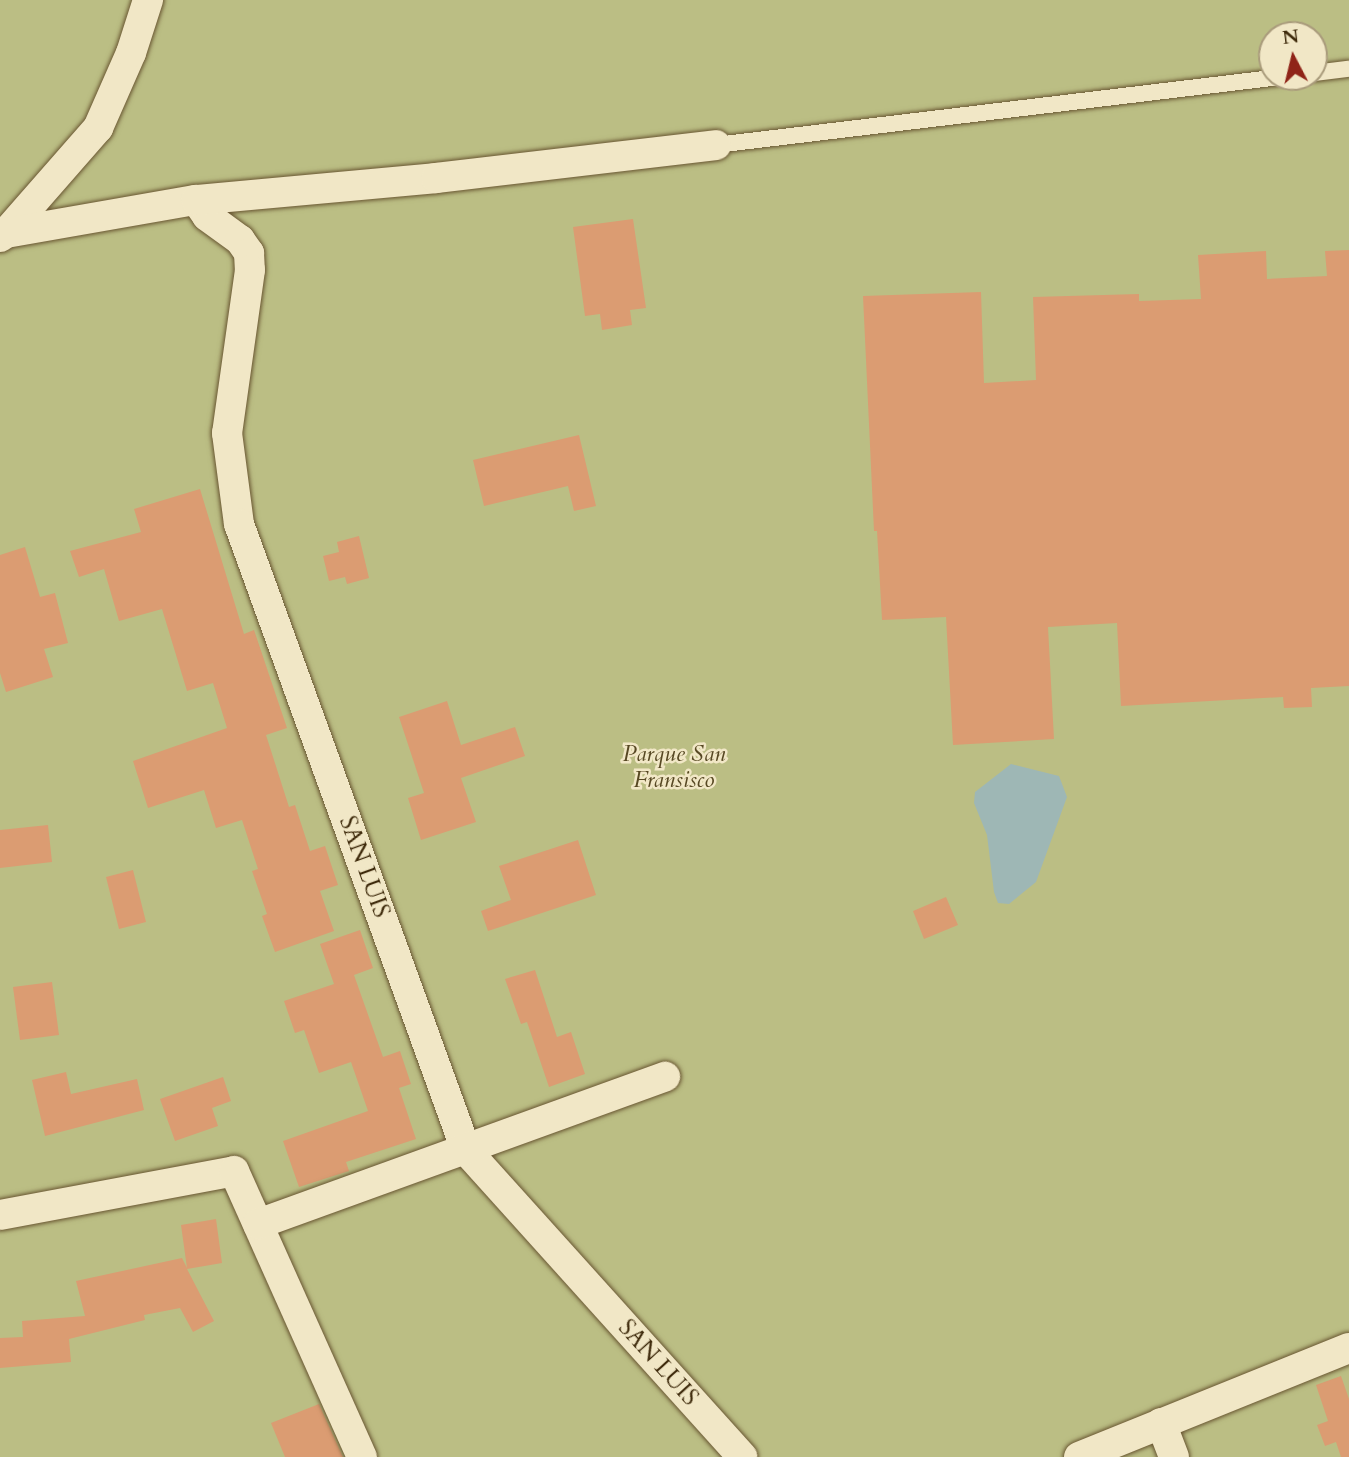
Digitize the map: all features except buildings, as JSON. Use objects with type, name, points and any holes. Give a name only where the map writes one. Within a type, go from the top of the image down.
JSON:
[{"type":"street","points":[[3,235],[98,128],[131,53],[148,0]]},
{"type":"street","points":[[3,235],[196,200],[436,178],[716,145]]},
{"type":"street","name":"SAN LUIS","points":[[196,200],[206,216],[240,240],[249,253],[250,270],[227,433],[239,524],[466,1150],[742,1457]]},
{"type":"street","points":[[268,1221],[665,1077]]},
{"type":"street","points":[[0,1215],[234,1171],[268,1221],[362,1457]]},
{"type":"street","points":[[1079,1457],[1349,1348]]},
{"type":"street","points":[[1161,1423],[1174,1457]]},
{"type":"lane","points":[[1328,71],[1349,69]]},
{"type":"lane","points":[[716,145],[1258,80]]},
{"type":"green space","name":"Parque San Fransisco","points":[[0,0],[1349,0],[1349,1457],[0,1457]]},
{"type":"water","points":[[1011,764],[1059,776],[1067,797],[1036,882],[1009,904],[998,903],[994,892],[987,835],[974,803],[975,792]]}]
